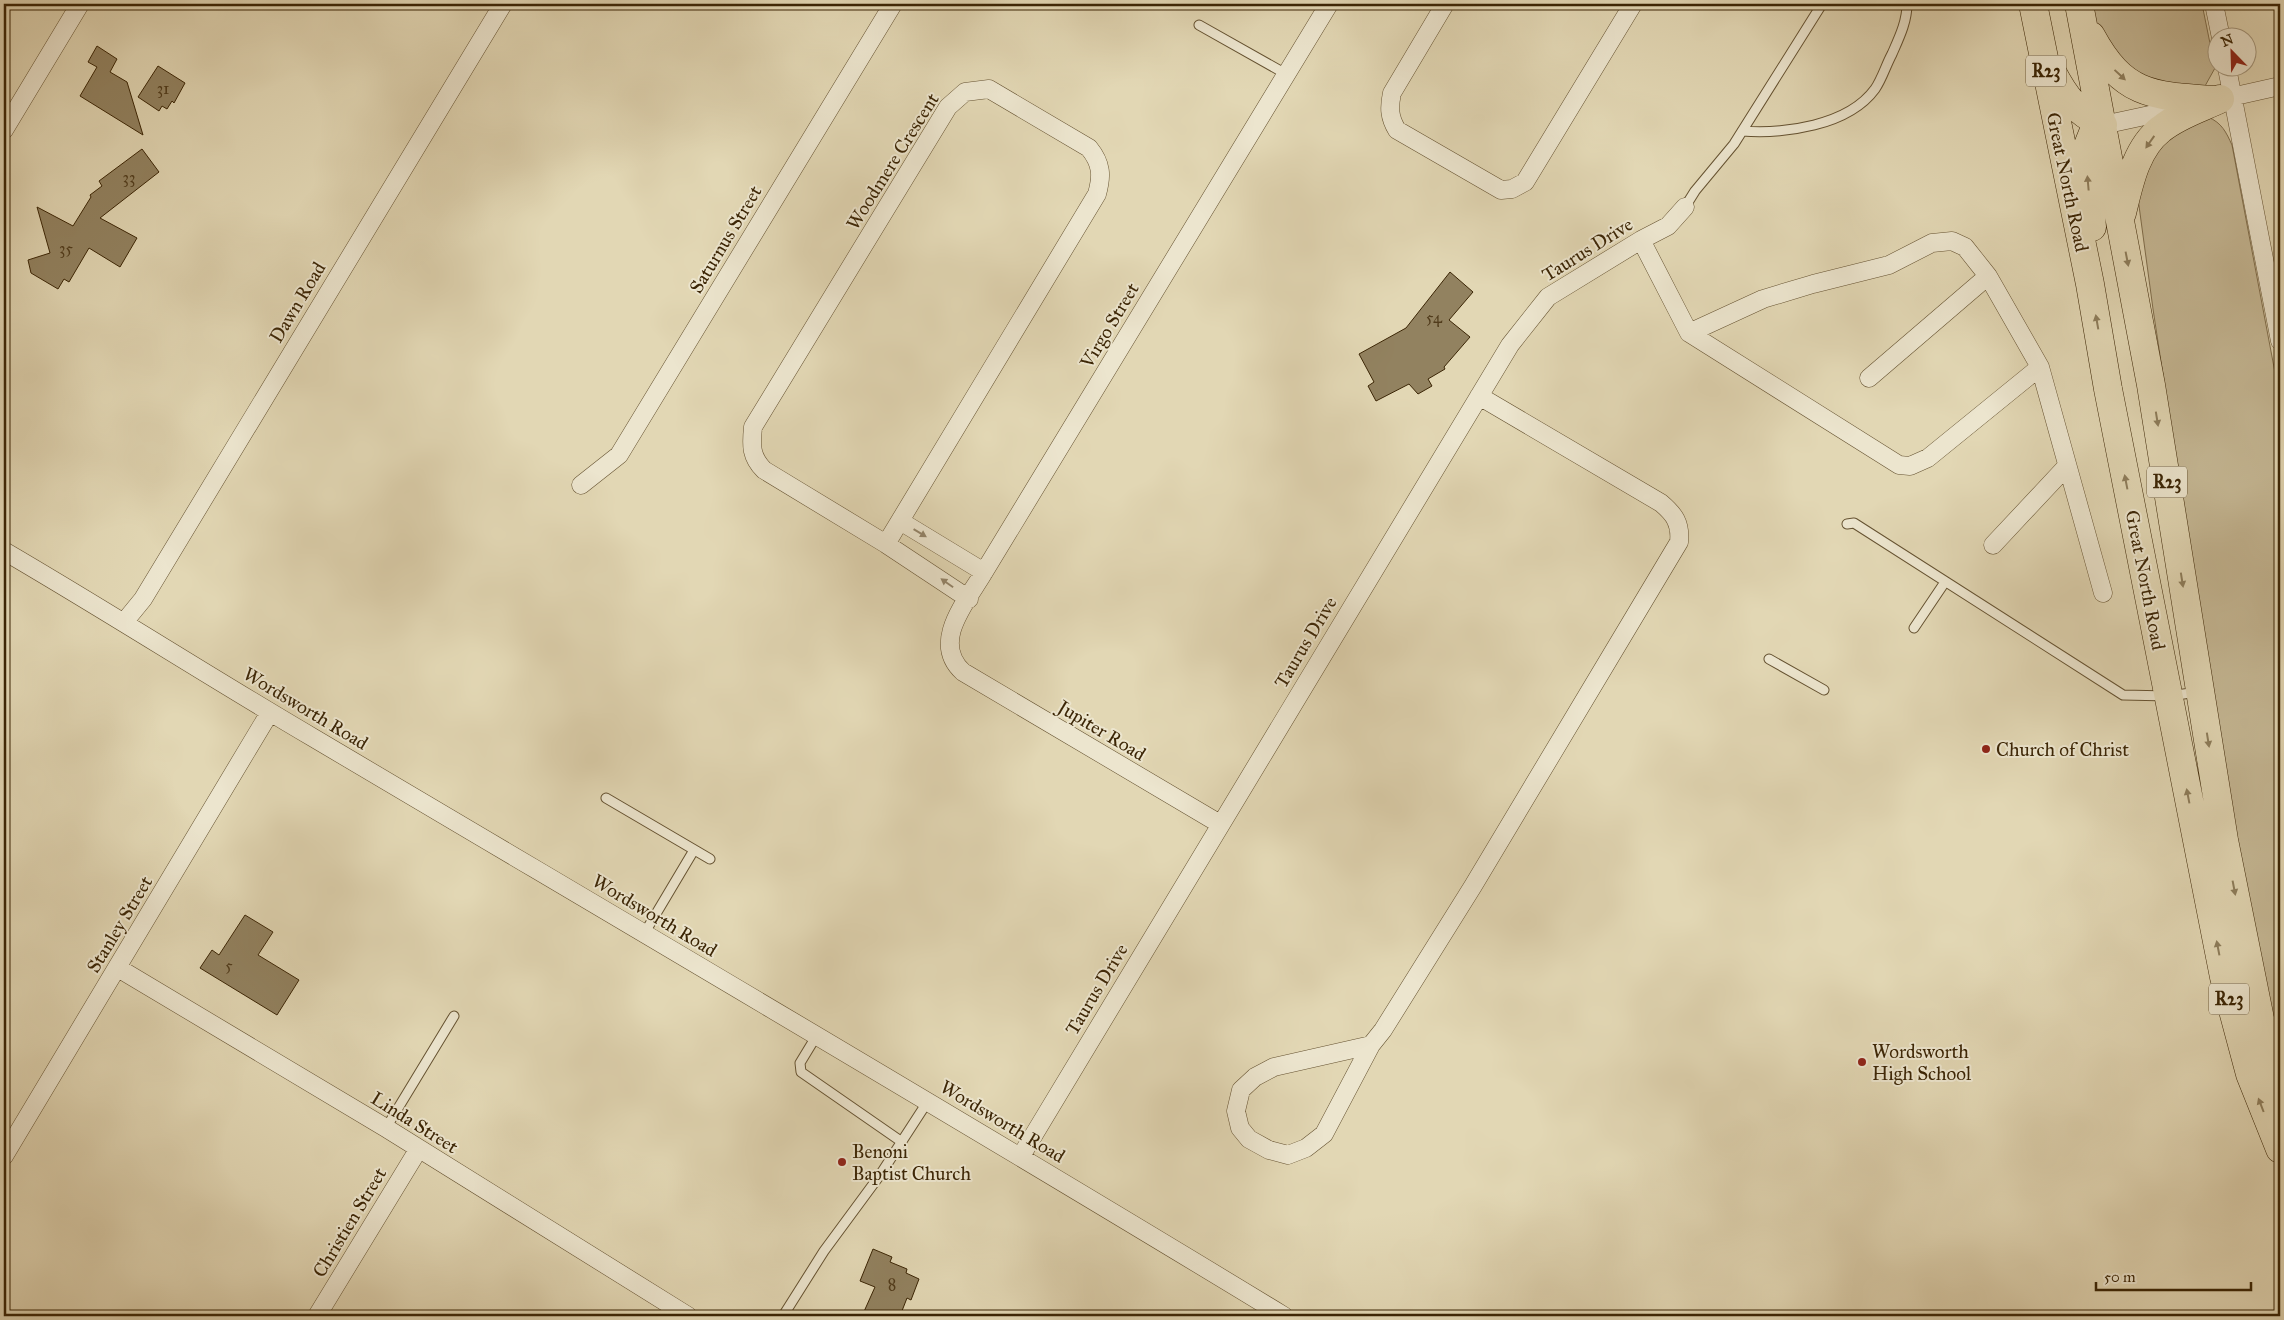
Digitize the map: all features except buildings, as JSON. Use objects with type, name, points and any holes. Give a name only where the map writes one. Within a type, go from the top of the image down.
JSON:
[{"type":"main road","name":"Great North Road","points":[[2033,4],[2090,284],[2108,389],[2224,977],[2250,1074],[2280,1150]]},
{"type":"main road","name":"Great North Road","points":[[2081,12],[2151,385],[2224,840],[2260,1019],[2280,1085]]},
{"type":"main road","points":[[2081,12],[2102,55],[2117,74],[2131,85],[2164,97],[2223,98]]},
{"type":"main road","points":[[2043,55],[2067,100],[2082,113],[2103,125],[2093,133],[2085,153],[2093,241],[2090,284]]},
{"type":"main road","points":[[2120,222],[2131,176],[2151,138],[2171,122],[2223,98]]},
{"type":"main road","points":[[2108,389],[2151,385]]},
{"type":"street","points":[[4,130],[80,4]]},
{"type":"street","name":"Dawn Road","points":[[125,621],[143,599],[503,4]]},
{"type":"street","name":"Saturnus Street","points":[[581,485],[619,455],[892,4]]},
{"type":"street","name":"Virgo Street","points":[[963,672],[954,665],[949,652],[952,627],[1329,4]]},
{"type":"street","points":[[1445,4],[1392,93],[1391,116],[1397,130],[1501,190],[1512,189],[1525,182],[1633,4]]},
{"type":"street","points":[[2214,4],[2219,28]]},
{"type":"street","points":[[2226,78],[2223,98],[2280,341]]},
{"type":"street","points":[[2103,125],[2280,86]]},
{"type":"street","name":"Woodmere Crescent","points":[[886,544],[1097,194],[1100,180],[1099,163],[1089,148],[989,90],[965,92],[948,107],[753,428],[753,457],[764,470],[886,544],[968,599]]},
{"type":"street","name":"Taurus Drive","points":[[1022,1156],[1220,824],[1510,345],[1548,297],[1641,240],[1668,226],[1685,207]]},
{"type":"street","points":[[1641,240],[1689,333],[1904,466],[1910,466],[1928,458],[2040,367]]},
{"type":"street","points":[[1689,333],[1763,299],[1889,265],[1932,243],[1952,240],[1965,247],[1988,276],[2040,367],[2066,467],[2103,593]]},
{"type":"street","points":[[1869,378],[1988,276]]},
{"type":"street","points":[[1371,1045],[1274,1067],[1255,1077],[1241,1090],[1236,1111],[1240,1128],[1249,1139],[1268,1150],[1288,1155],[1306,1148],[1324,1134],[1371,1045],[1383,1030],[1473,886],[1679,542],[1680,531],[1676,519],[1661,503],[1479,396]]},
{"type":"street","points":[[1993,545],[2066,467]]},
{"type":"street","points":[[900,521],[984,572]]},
{"type":"street","name":"Wordsworth Road","points":[[4,550],[125,621],[270,712],[1022,1156],[1284,1316]]},
{"type":"street","name":"Jupiter Road","points":[[963,672],[1220,824]]},
{"type":"street","name":"Stanley Street","points":[[4,1156],[270,712]]},
{"type":"street","name":"Linda Street","points":[[118,968],[386,1128],[418,1150],[688,1316]]},
{"type":"street","name":"Christien Street","points":[[317,1316],[418,1150]]},
{"type":"lane","points":[[1685,207],[1695,190],[1742,131],[1822,4]]},
{"type":"lane","points":[[1742,131],[1770,133],[1825,122],[1854,109],[1875,89],[1903,30],[1907,4]]},
{"type":"lane","points":[[1199,26],[1286,74]]},
{"type":"lane","points":[[1847,524],[1854,523],[2123,695],[2168,696],[2200,692]]},
{"type":"lane","points":[[1914,628],[1945,582]]},
{"type":"lane","points":[[1769,659],[1824,690]]},
{"type":"lane","points":[[606,798],[710,859]]},
{"type":"lane","points":[[644,934],[694,850]]},
{"type":"lane","points":[[386,1128],[454,1016]]},
{"type":"lane","points":[[817,1035],[800,1063],[801,1072],[902,1142]]},
{"type":"lane","points":[[783,1316],[824,1251],[902,1142],[928,1101]]},
{"type":"shaded area","points":[[2089,4],[2202,4],[2207,28],[2206,78],[2209,78],[2205,86],[2180,96],[2102,53]]},
{"type":"shaded area","points":[[2208,117],[2223,128],[2232,145],[2280,399],[2280,1053],[2228,803],[2153,309],[2137,191],[2154,146]]},
{"type":"place","name":"Church of Christ","points":[[1986,749]]},
{"type":"place","name":"Wordsworth High School","points":[[1862,1062]]},
{"type":"place","name":"Benoni Baptist Church","points":[[842,1162]]}]
